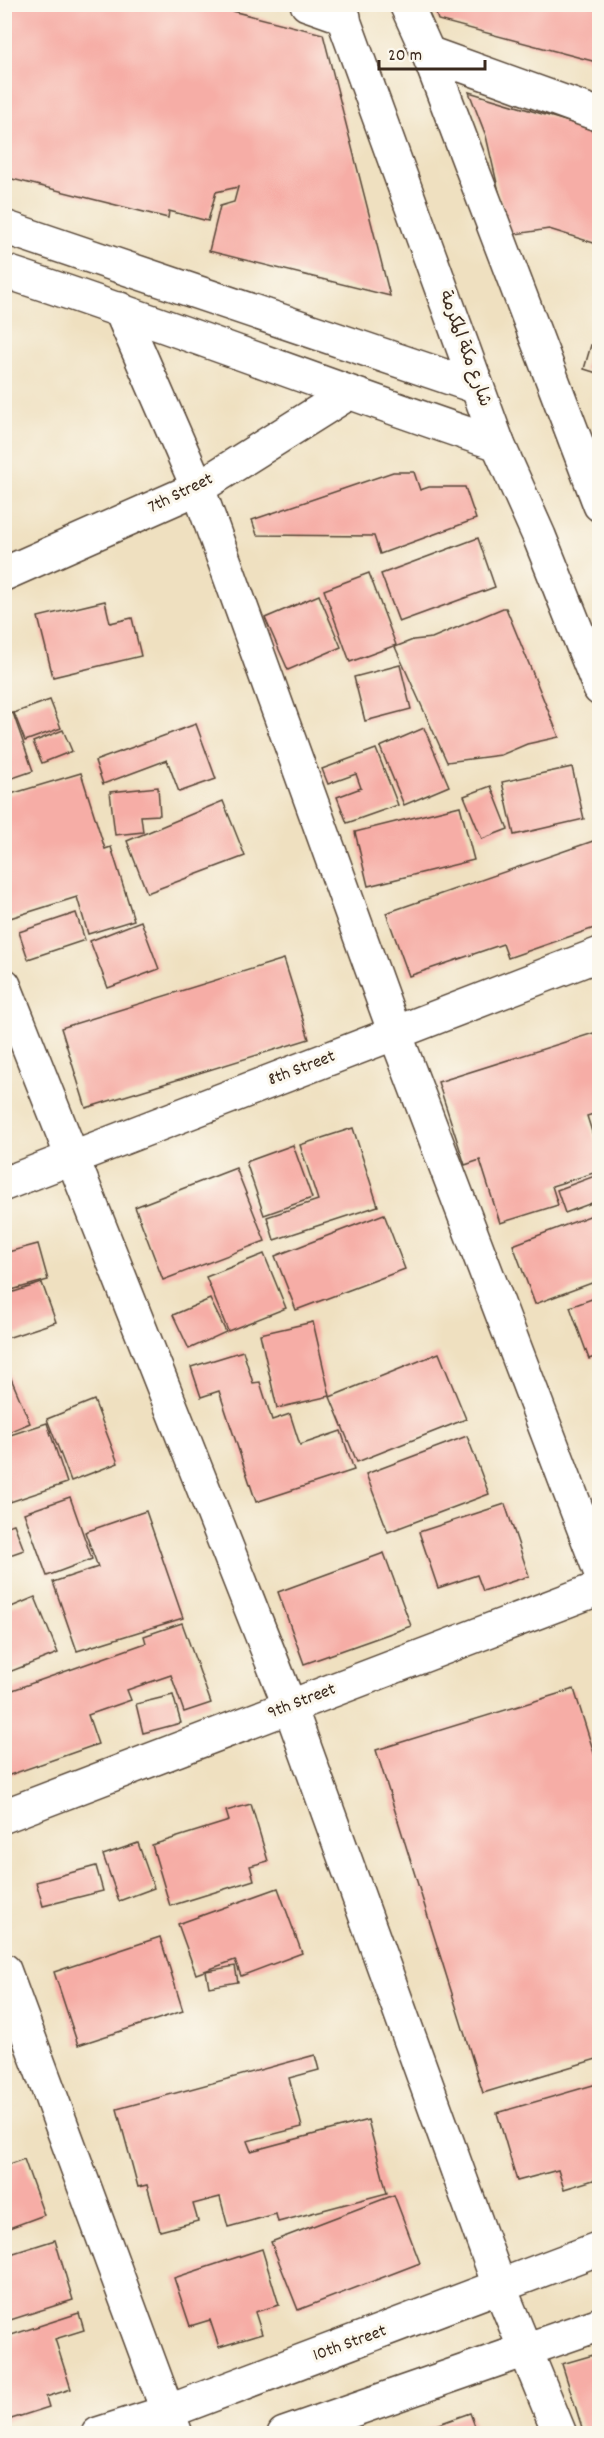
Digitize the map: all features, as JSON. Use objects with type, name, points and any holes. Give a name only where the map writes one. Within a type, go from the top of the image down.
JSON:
[{"type":"street","points":[[307,4],[341,10]]},
{"type":"street","points":[[406,4],[585,437],[600,505]]},
{"type":"street","name":"شارع مكة المكرمة","points":[[341,10],[498,444],[539,536],[600,689]]},
{"type":"street","points":[[428,53],[600,115]]},
{"type":"street","points":[[4,227],[477,387]]},
{"type":"street","points":[[4,271],[120,309],[347,394],[498,444]]},
{"type":"street","points":[[120,309],[198,488],[395,1033],[600,1570]]},
{"type":"street","name":"7th Street","points":[[4,574],[198,488],[347,394]]},
{"type":"street","name":"8th Street","points":[[4,1185],[600,954]]},
{"type":"street","points":[[4,985],[290,1707],[500,2288],[560,2433]]},
{"type":"street","name":"9th Street","points":[[4,1816],[600,1588]]},
{"type":"street","points":[[4,1970],[171,2423]]},
{"type":"street","name":"10th Street","points":[[98,2433],[171,2423],[600,2248]]},
{"type":"street","points":[[284,2433],[600,2324]]},
{"type":"building","points":[[4,4],[204,4],[323,34],[390,296],[209,251],[220,206],[234,202],[238,187],[216,192],[208,221],[169,211],[168,218],[4,177]]},
{"type":"building","points":[[433,5],[600,5],[600,63],[438,20]]},
{"type":"building","points":[[469,92],[599,131],[600,245],[549,229],[509,235],[486,136]]},
{"type":"building","points":[[591,345],[600,348],[600,374],[584,369]]},
{"type":"building","points":[[393,472],[414,472],[420,490],[429,487],[465,487],[476,519],[380,554],[374,536],[257,535],[252,520]]},
{"type":"building","points":[[478,538],[495,587],[399,622],[381,574]]},
{"type":"building","points":[[369,573],[396,645],[350,662],[324,590]]},
{"type":"building","points":[[319,595],[341,647],[288,670],[265,618]]},
{"type":"building","points":[[105,601],[110,623],[132,618],[141,656],[53,677],[38,617]]},
{"type":"building","points":[[506,608],[559,737],[527,744],[501,755],[447,762],[395,647],[413,640],[432,638]]},
{"type":"building","points":[[400,665],[411,709],[365,721],[354,677]]},
{"type":"building","points":[[50,700],[61,728],[25,741],[14,713]]},
{"type":"building","points":[[13,713],[33,771],[4,781],[4,716]]},
{"type":"building","points":[[196,724],[216,779],[179,792],[167,760],[103,784],[95,761]]},
{"type":"building","points":[[424,728],[449,786],[404,805],[380,747]]},
{"type":"building","points":[[63,730],[72,751],[42,763],[33,742]]},
{"type":"building","points":[[376,749],[398,805],[347,823],[337,797],[361,788],[356,774],[328,784],[322,769]]},
{"type":"building","points":[[572,767],[584,819],[514,835],[502,782]]},
{"type":"building","points":[[81,773],[105,849],[111,847],[134,920],[88,934],[77,897],[10,918],[4,901],[4,796]]},
{"type":"building","points":[[491,786],[508,829],[482,839],[464,796]]},
{"type":"building","points":[[158,787],[160,815],[141,816],[143,832],[115,835],[110,792]]},
{"type":"building","points":[[223,801],[245,856],[147,893],[127,841]]},
{"type":"building","points":[[460,806],[474,860],[368,886],[355,832]]},
{"type":"building","points":[[596,840],[600,851],[600,926],[508,958],[503,944],[409,976],[386,913]]},
{"type":"building","points":[[76,913],[85,940],[28,959],[19,932]]},
{"type":"building","points":[[141,921],[159,969],[108,988],[90,941]]},
{"type":"building","points":[[284,959],[309,1039],[86,1108],[61,1028]]},
{"type":"building","points":[[600,1031],[600,1112],[587,1116],[600,1157],[600,1171],[552,1186],[558,1205],[500,1223],[480,1160],[465,1165],[438,1082]]},
{"type":"building","points":[[353,1128],[378,1206],[274,1240],[267,1217],[318,1200],[300,1145]]},
{"type":"building","points":[[293,1145],[312,1198],[264,1215],[246,1162]]},
{"type":"building","points":[[236,1168],[265,1241],[163,1280],[135,1207]]},
{"type":"building","points":[[600,1174],[600,1200],[565,1213],[557,1190]]},
{"type":"building","points":[[600,1212],[600,1280],[535,1304],[513,1245]]},
{"type":"building","points":[[384,1214],[405,1269],[296,1310],[275,1256]]},
{"type":"building","points":[[38,1244],[48,1280],[4,1292],[4,1253]]},
{"type":"building","points":[[264,1254],[286,1308],[228,1331],[206,1277]]},
{"type":"building","points":[[42,1283],[56,1322],[4,1339],[4,1295]]},
{"type":"building","points":[[600,1296],[600,1355],[589,1359],[570,1307]]},
{"type":"building","points":[[210,1299],[226,1332],[189,1349],[173,1315]]},
{"type":"building","points":[[313,1322],[330,1396],[277,1408],[260,1334]]},
{"type":"building","points":[[243,1351],[253,1383],[260,1382],[272,1420],[290,1414],[300,1445],[341,1431],[354,1470],[256,1502],[219,1391],[201,1397],[191,1367]]},
{"type":"building","points":[[439,1353],[466,1419],[357,1462],[330,1397]]},
{"type":"building","points":[[7,1369],[30,1423],[4,1434],[4,1370]]},
{"type":"building","points":[[94,1400],[118,1463],[71,1481],[47,1419]]},
{"type":"building","points":[[47,1423],[67,1483],[4,1504],[4,1437]]},
{"type":"building","points":[[467,1436],[489,1494],[388,1532],[366,1474]]},
{"type":"building","points":[[70,1497],[92,1559],[47,1576],[24,1513]]},
{"type":"building","points":[[505,1504],[529,1576],[483,1591],[477,1575],[438,1588],[419,1532]]},
{"type":"building","points":[[146,1511],[183,1618],[77,1651],[53,1582],[98,1567],[85,1532]]},
{"type":"building","points":[[14,1524],[24,1550],[4,1557],[4,1527]]},
{"type":"building","points":[[384,1553],[411,1626],[304,1664],[278,1592]]},
{"type":"building","points":[[35,1597],[58,1653],[4,1674],[4,1610]]},
{"type":"building","points":[[182,1623],[211,1703],[184,1712],[171,1675],[127,1690],[131,1700],[88,1715],[98,1744],[4,1777],[4,1693],[146,1643],[144,1636]]},
{"type":"building","points":[[574,1689],[600,1772],[600,2058],[483,2093],[376,1750]]},
{"type":"building","points":[[173,1695],[181,1723],[143,1733],[136,1704]]},
{"type":"building","points":[[251,1804],[268,1861],[250,1866],[254,1880],[170,1906],[152,1845],[229,1821],[226,1811]]},
{"type":"building","points":[[138,1843],[154,1888],[119,1901],[103,1855]]},
{"type":"building","points":[[96,1866],[103,1891],[43,1906],[36,1882]]},
{"type":"building","points":[[278,1888],[302,1953],[241,1976],[235,1960],[196,1974],[178,1924]]},
{"type":"building","points":[[160,1937],[183,2011],[78,2045],[54,1972]]},
{"type":"building","points":[[235,1966],[238,1982],[209,1987],[206,1971]]},
{"type":"building","points":[[315,2055],[319,2070],[289,2078],[302,2127],[247,2141],[251,2151],[368,2120],[387,2193],[278,2222],[276,2214],[228,2227],[220,2197],[193,2204],[198,2221],[160,2231],[147,2185],[138,2187],[117,2109]]},
{"type":"building","points":[[600,2083],[600,2178],[564,2189],[558,2170],[517,2181],[497,2113]]},
{"type":"building","points":[[24,2159],[44,2215],[4,2230],[4,2166]]},
{"type":"building","points":[[394,2195],[420,2263],[298,2310],[271,2242]]},
{"type":"building","points":[[55,2240],[73,2300],[4,2322],[4,2256]]},
{"type":"building","points":[[262,2249],[279,2305],[255,2312],[262,2334],[219,2347],[210,2320],[190,2326],[174,2278]]},
{"type":"building","points":[[79,2313],[84,2330],[55,2339],[71,2389],[46,2397],[49,2407],[5,2421],[5,2337]]},
{"type":"building","points":[[600,2353],[600,2434],[584,2434],[562,2364]]},
{"type":"building","points":[[470,2413],[478,2434],[413,2434],[413,2433]]}]
